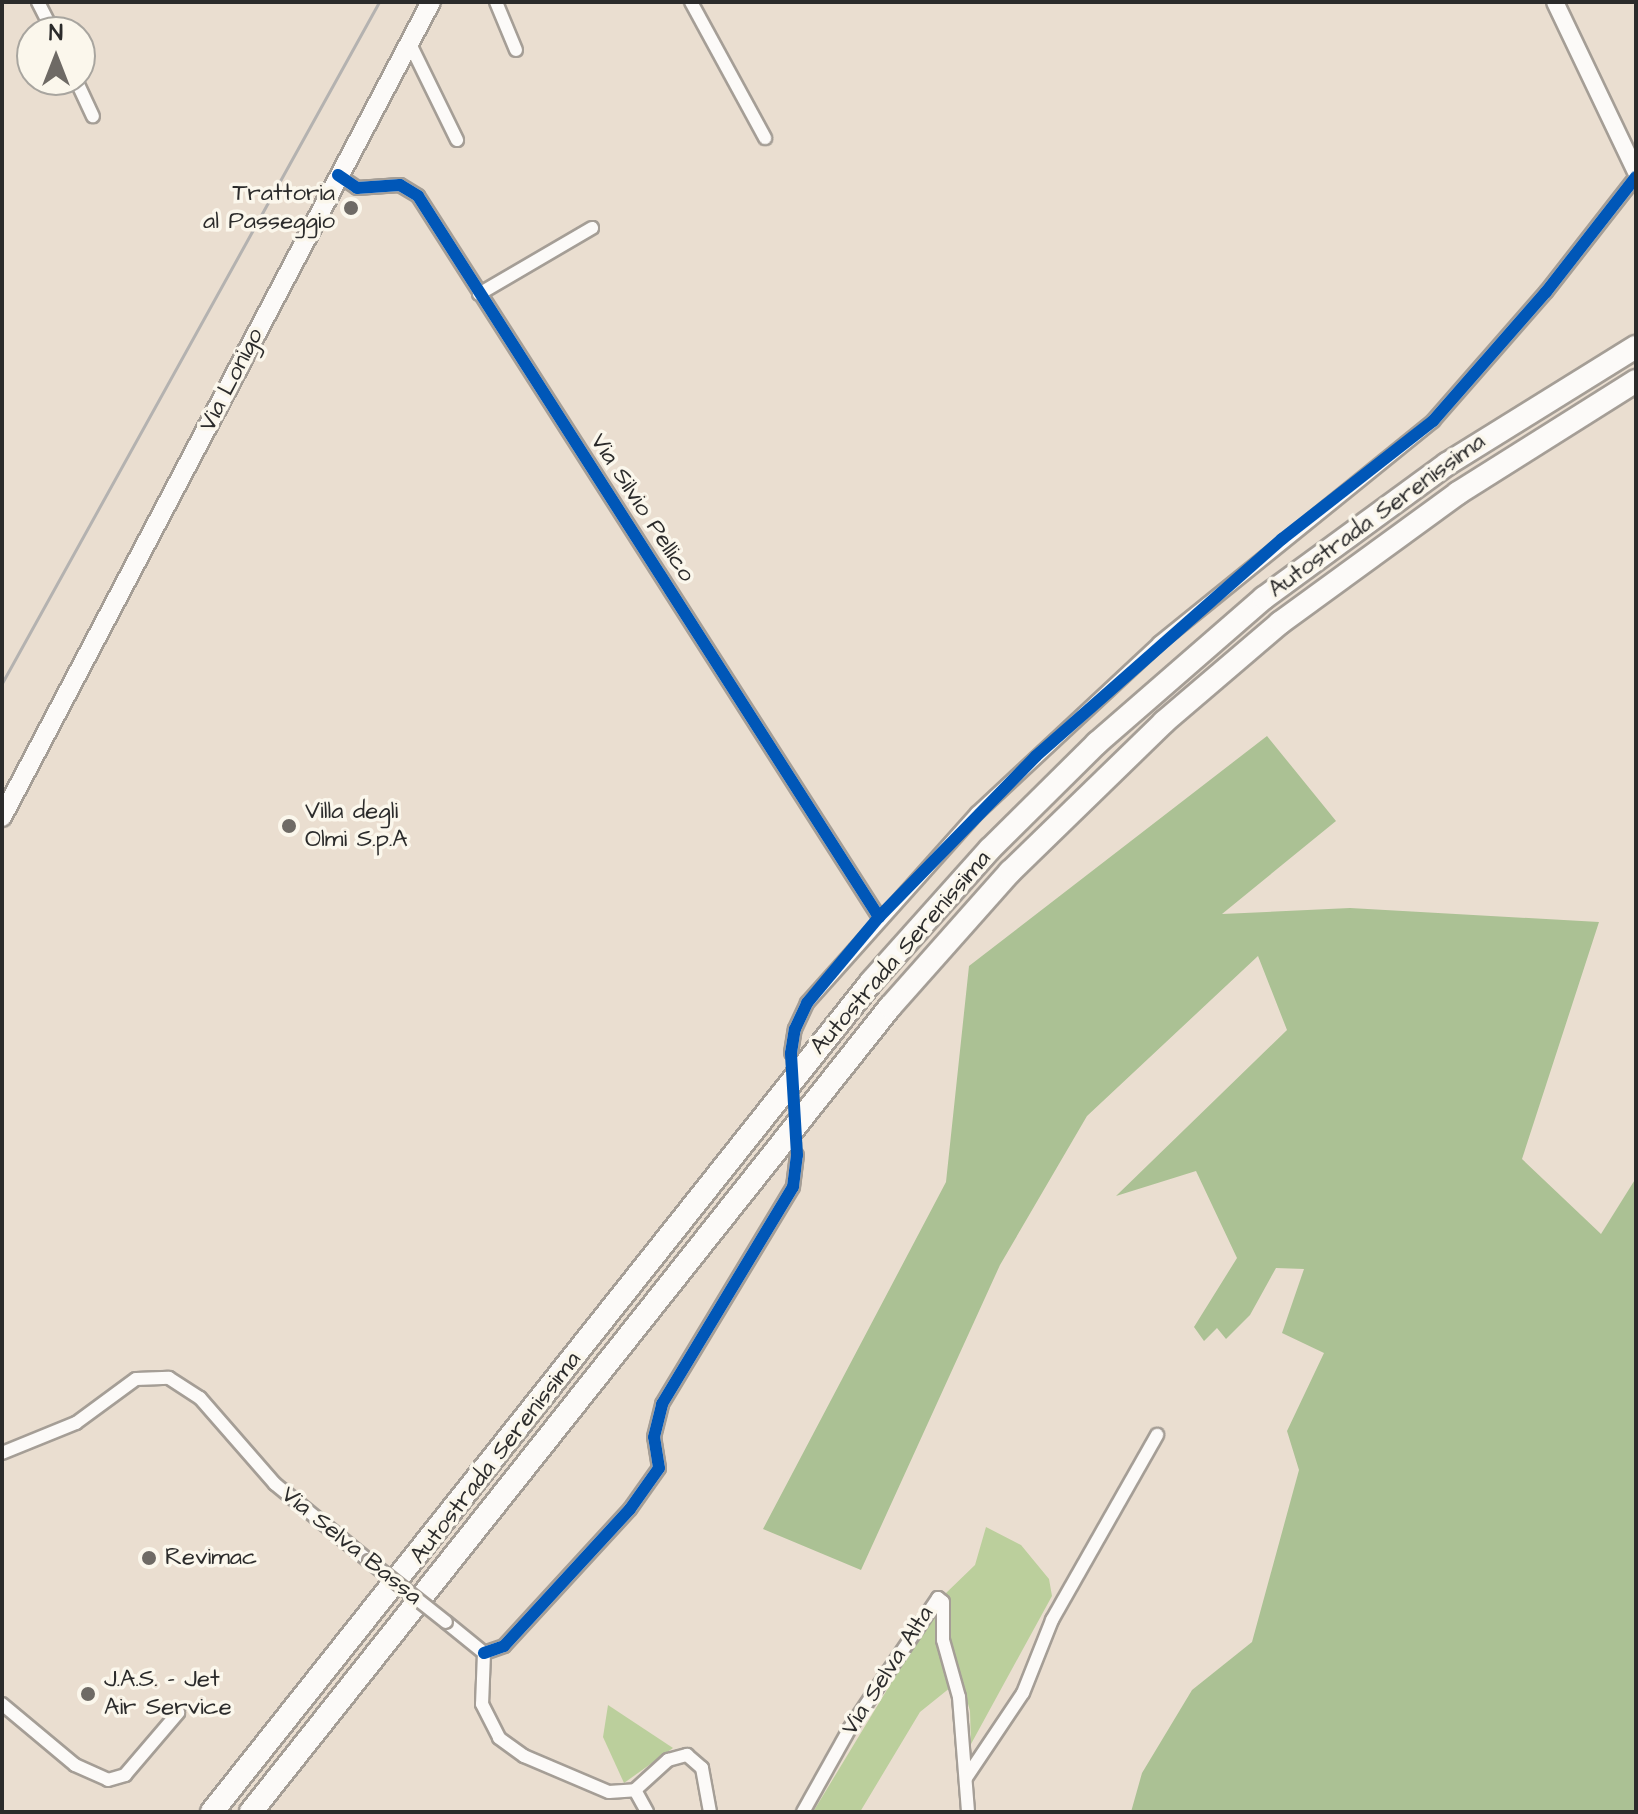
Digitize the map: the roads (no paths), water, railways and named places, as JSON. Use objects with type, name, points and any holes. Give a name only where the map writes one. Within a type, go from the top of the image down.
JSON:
[{"type":"highway","name":"Autostrada Serenissima","points":[[212,1812],[871,982],[1010,828],[1150,695],[1275,589],[1482,440],[1636,347]]},
{"type":"highway","name":"Autostrada Serenissima","points":[[251,1812],[890,1007],[1043,838],[1164,722],[1280,623],[1458,493],[1636,381]]},
{"type":"main road","name":"Via Lonigo","points":[[2,817],[431,2]]},
{"type":"street","points":[[496,2],[516,50]]},
{"type":"street","points":[[691,2],[765,138]]},
{"type":"street","points":[[791,1053],[807,1003],[879,917],[977,813],[1148,653],[1433,421],[1546,292],[1636,174],[1555,2]]},
{"type":"street","points":[[410,44],[457,140]]},
{"type":"street","points":[[84,96],[93,116]]},
{"type":"street","name":"Via Silvio Pellico","points":[[338,175],[357,188],[400,185],[418,196],[879,917]]},
{"type":"street","points":[[479,294],[592,228]]},
{"type":"street","points":[[710,1812],[702,1768],[687,1755],[668,1760],[635,1790],[609,1792],[524,1756],[499,1738],[482,1704],[484,1653],[504,1646],[630,1509],[659,1468],[654,1437],[662,1404],[793,1187],[797,1155]]},
{"type":"street","name":"Via Selva Bassa","points":[[2,1453],[76,1423],[136,1379],[169,1378],[200,1398],[275,1484],[484,1653]]},
{"type":"street","points":[[966,1778],[1023,1693],[1052,1620],[1157,1435]]},
{"type":"street","name":"Via Selva Alta","points":[[803,1812],[850,1728],[938,1598],[943,1602],[945,1652],[959,1697],[968,1812]]},
{"type":"street","points":[[2,1704],[75,1765],[108,1780],[125,1775],[178,1713]]},
{"type":"street","points":[[635,1790],[647,1812]]},
{"type":"tunnel","points":[[791,1053],[797,1155]]},
{"type":"railway","points":[[2,683],[379,2]]},
{"type":"place","name":"Trattoria al Passeggio","points":[[351,208]]},
{"type":"place","name":"Villa degli Olmi S.p.A","points":[[289,826]]},
{"type":"place","name":"Revimac","points":[[149,1558]]},
{"type":"place","name":"J.A.S. - Jet Air Service","points":[[88,1694]]}]
